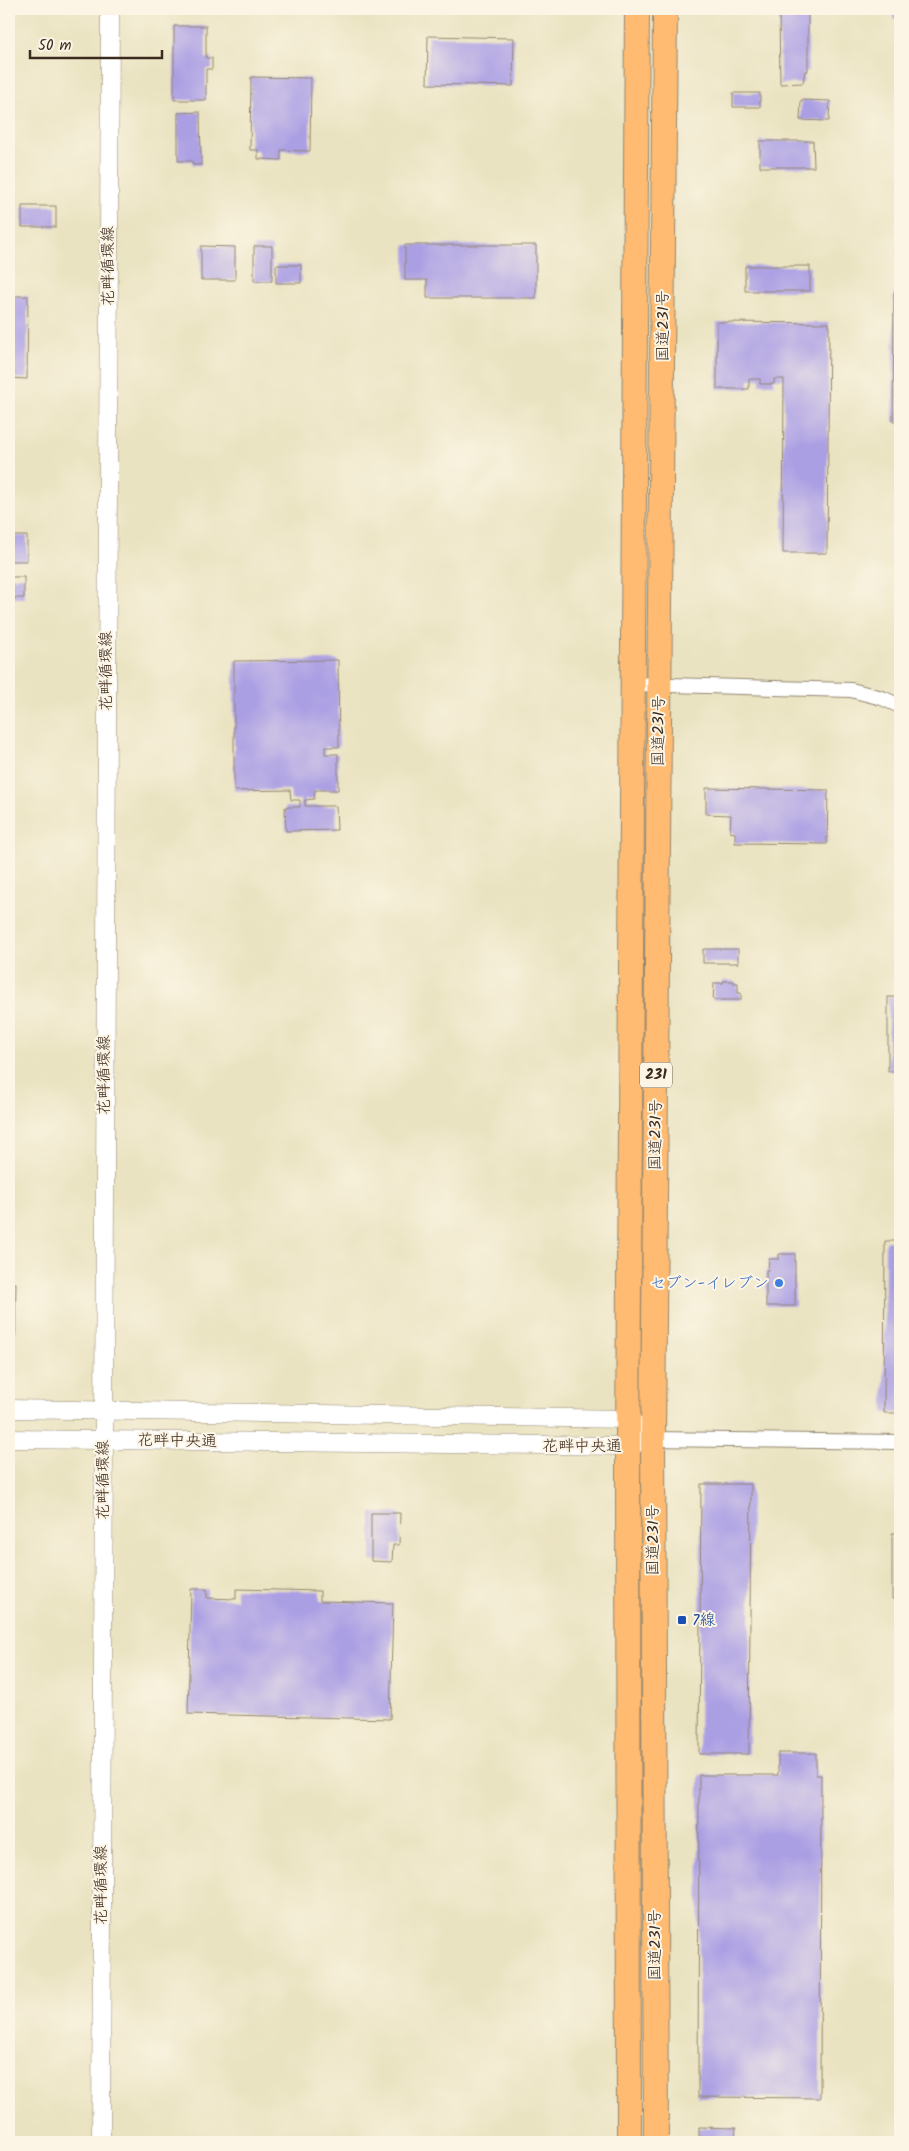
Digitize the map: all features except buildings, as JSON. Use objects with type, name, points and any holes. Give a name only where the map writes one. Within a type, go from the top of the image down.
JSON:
[{"type":"highway","name":"国道231号","points":[[629,2142],[628,1446],[637,9]]},
{"type":"highway","name":"国道231号","points":[[656,2142],[653,1439],[666,9]]},
{"type":"street","name":"花畔循環線","points":[[100,2142],[110,9]]},
{"type":"street","points":[[633,684],[851,690],[882,698],[900,706]]},
{"type":"street","name":"花畔中央通","points":[[9,1409],[629,1418],[653,1439]]},
{"type":"street","name":"花畔中央通","points":[[9,1439],[628,1446],[653,1439]]},
{"type":"street","points":[[653,1439],[900,1442]]},
{"type":"place","name":"セブン-イレブン","points":[[779,1283]]},
{"type":"place","name":"7線","points":[[682,1620]]}]
